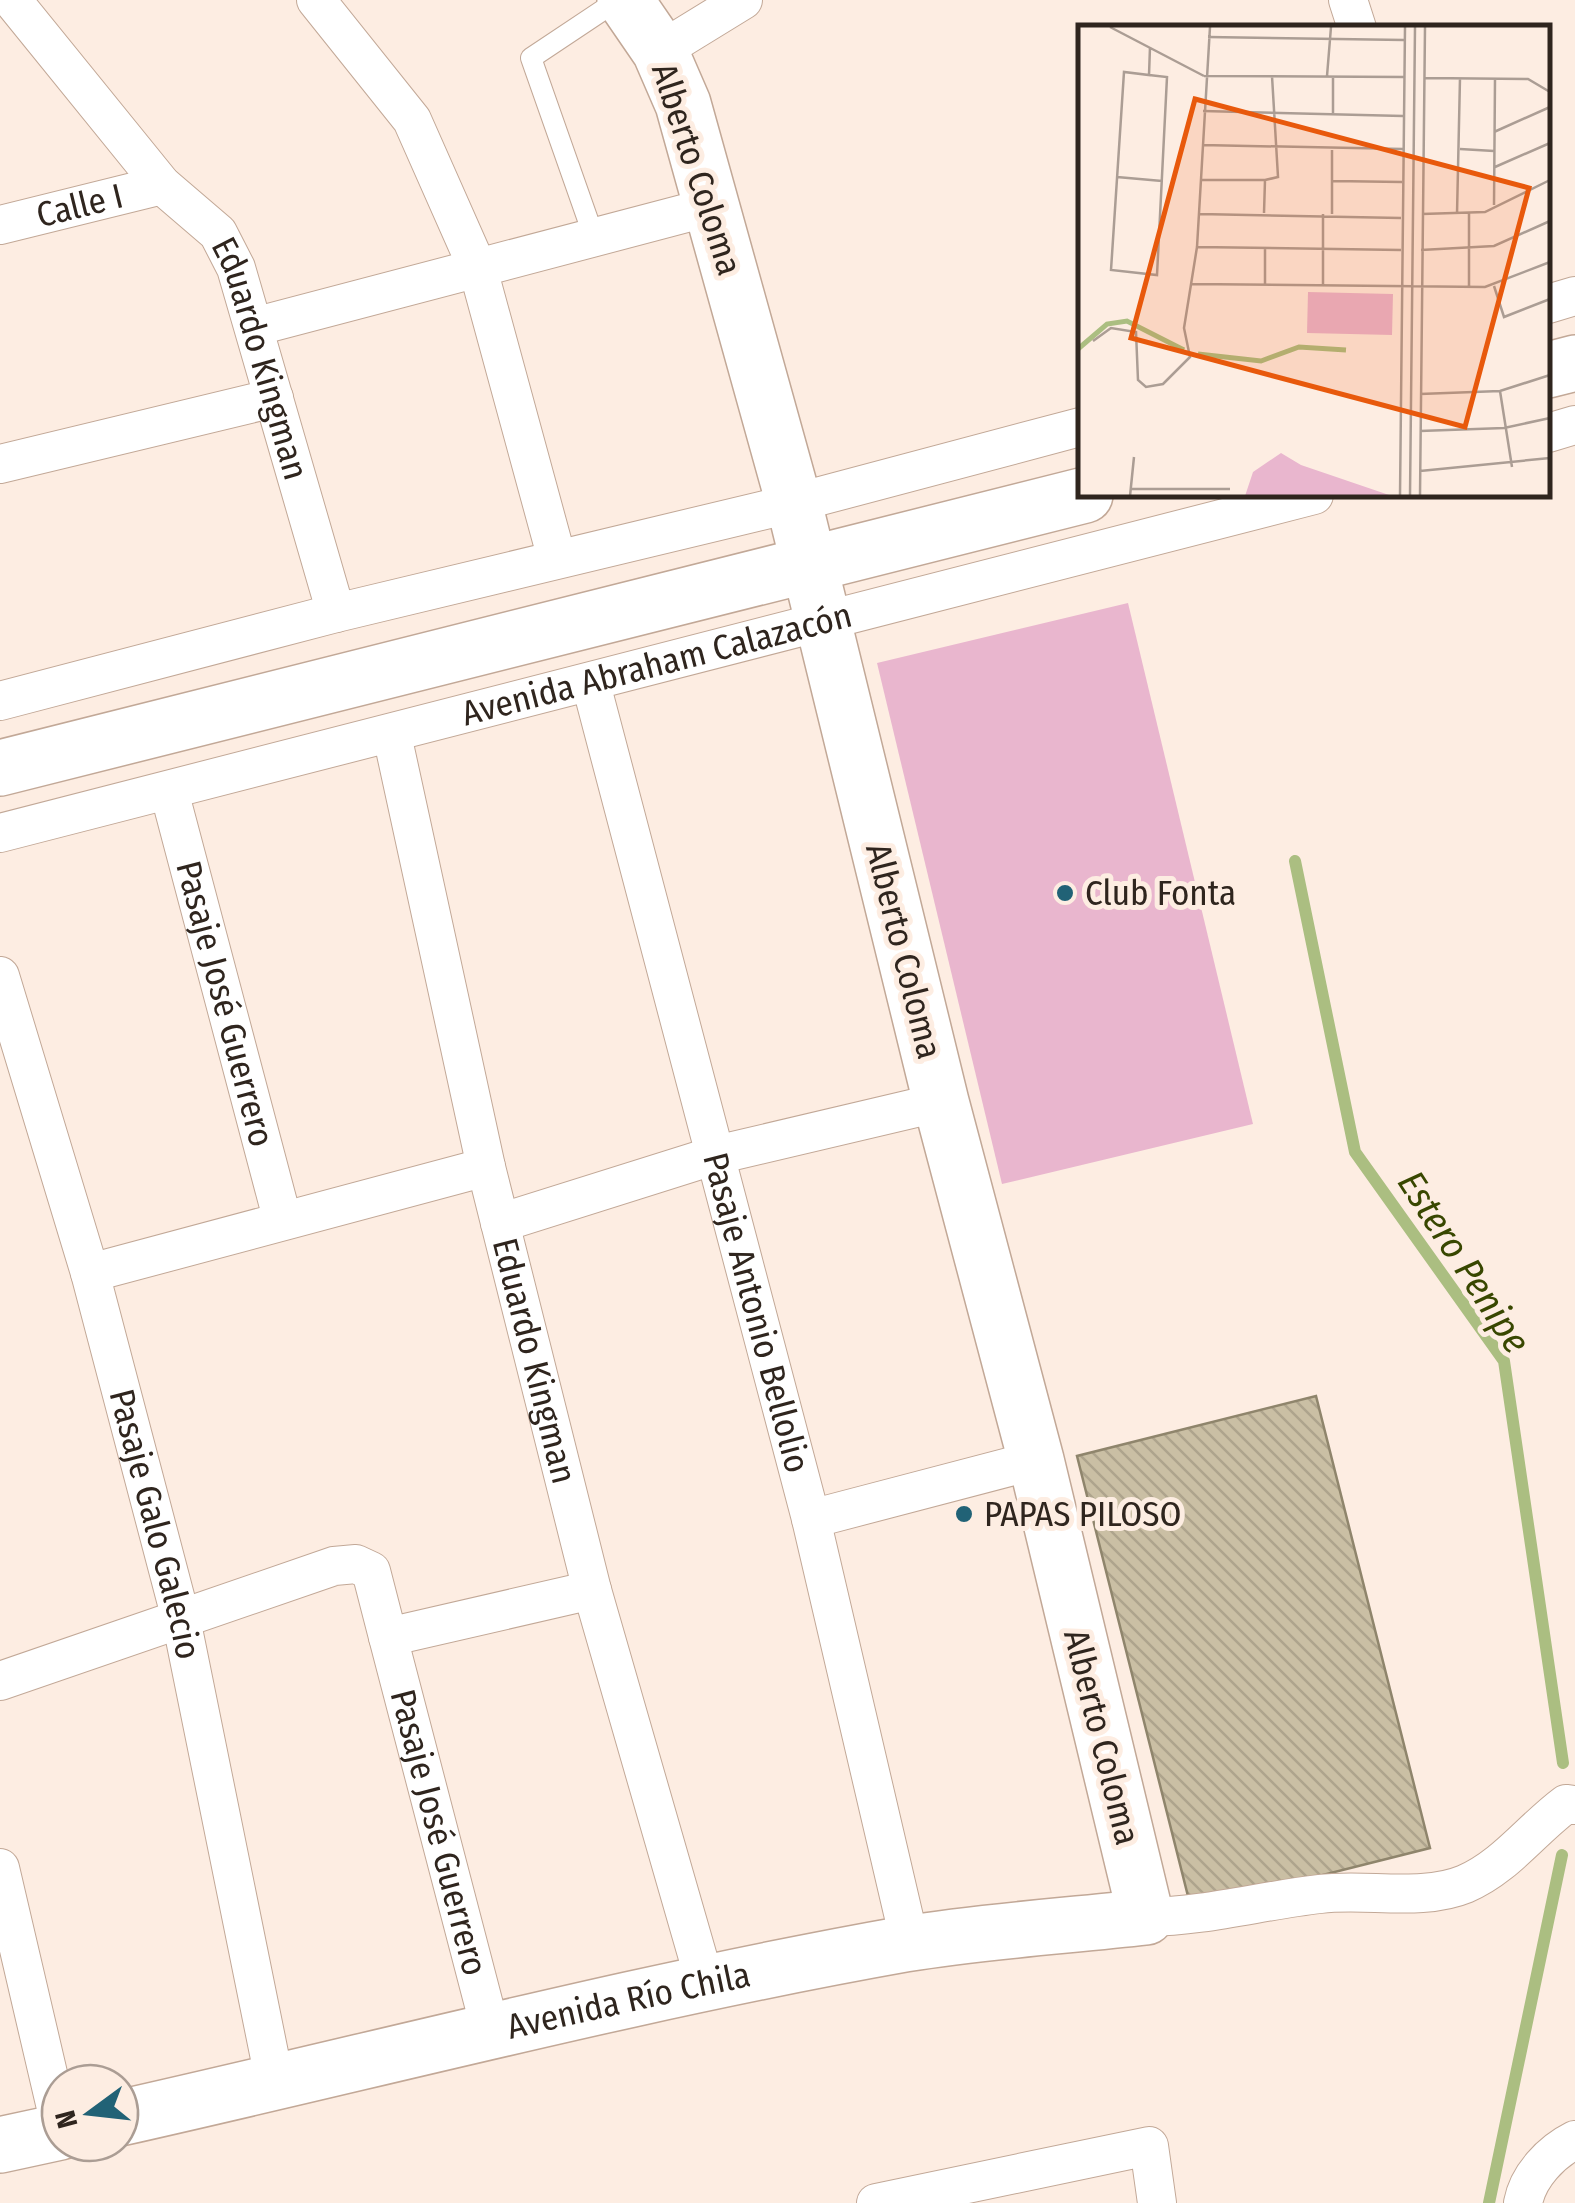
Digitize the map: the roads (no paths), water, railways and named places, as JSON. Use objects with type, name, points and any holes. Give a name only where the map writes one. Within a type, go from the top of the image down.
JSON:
[{"type":"street","name":"Eduardo Kingman","points":[[12,0],[162,186],[218,234],[236,268],[336,613]]},
{"type":"street","points":[[316,0],[412,120],[478,269],[557,558]]},
{"type":"street","name":"Alberto Coloma","points":[[621,0],[660,51],[683,104],[713,206],[824,622],[941,1102],[1036,1460],[1146,1917]]},
{"type":"street","points":[[660,51],[743,0]]},
{"type":"street","points":[[1348,0],[1356,25]]},
{"type":"street","name":"Calle I","points":[[0,226],[162,186]]},
{"type":"street","points":[[254,327],[713,206]]},
{"type":"street","points":[[1550,303],[1575,296]]},
{"type":"street","points":[[1550,369],[1575,362]]},
{"type":"street","points":[[0,464],[274,398]]},
{"type":"street","points":[[1550,432],[1575,425]]},
{"type":"street","points":[[0,701],[557,558],[794,504],[1078,428]]},
{"type":"street","name":"Avenida Abraham Calazacón","points":[[0,768],[1078,497]]},
{"type":"street","name":"Avenida Abraham Calazacón","points":[[0,833],[1302,498]]},
{"type":"street","name":"Pasaje Antonio Bellolio","points":[[591,684],[811,1520],[910,1944]]},
{"type":"street","name":"Eduardo Kingman","points":[[392,735],[500,1224],[592,1590],[704,1982]]},
{"type":"street","name":"Pasaje José Guerrero","points":[[169,791],[282,1218]]},
{"type":"street","name":"Pasaje Galo Galecio","points":[[1,984],[90,1273],[181,1619],[275,2083]]},
{"type":"street","points":[[500,1224],[716,1155],[941,1102]]},
{"type":"street","points":[[90,1273],[282,1218],[486,1167]]},
{"type":"street","points":[[811,1520],[1036,1460]]},
{"type":"street","name":"Pasaje José Guerrero","points":[[181,1619],[298,1577],[356,1564],[371,1571],[490,2028]]},
{"type":"street","points":[[388,1638],[592,1590]]},
{"type":"street","points":[[0,1681],[181,1619]]},
{"type":"street","points":[[1146,1917],[1202,1916],[1322,1893],[1430,1892],[1463,1885],[1504,1862],[1530,1830],[1566,1804],[1575,1805]]},
{"type":"street","points":[[0,1868],[45,2063]]},
{"type":"street","name":"Avenida Río Chila","points":[[140,2113],[490,2028],[704,1982],[910,1944],[1146,1917]]},
{"type":"street","points":[[0,2145],[40,2134]]},
{"type":"street","points":[[1523,2203],[1534,2177],[1548,2158],[1575,2140]]},
{"type":"street","points":[[876,2203],[1148,2146],[1157,2203]]},
{"type":"lane","points":[[594,240],[531,58],[621,0]]},
{"type":"waterway","name":"Estero Penipe","points":[[1295,861],[1355,1152],[1504,1361],[1563,1763]]},
{"type":"waterway","name":"Estero Penipe","points":[[1489,2203],[1562,1855]]},
{"type":"place","name":"Club Fonta","points":[[1065,893]]},
{"type":"place","name":"PAPAS PILOSO","points":[[964,1514]]}]
